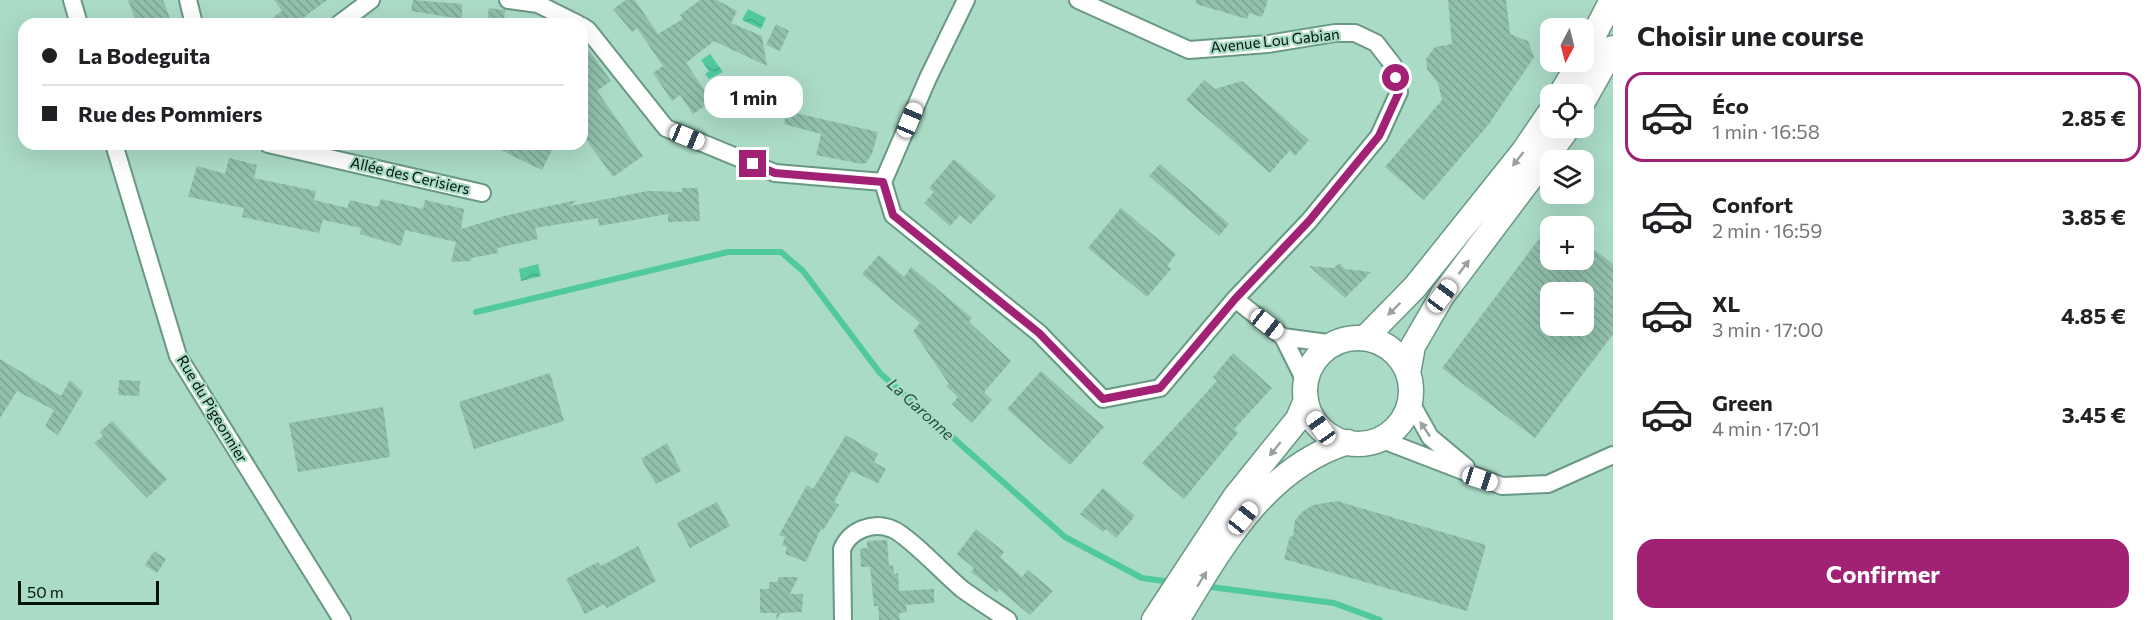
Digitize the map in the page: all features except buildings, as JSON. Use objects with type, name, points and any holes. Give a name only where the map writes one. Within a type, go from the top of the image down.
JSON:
[{"type":"main road","points":[[1594,35],[1612,0]]},
{"type":"main road","points":[[1593,84],[1613,48]]},
{"type":"main road","points":[[1365,338],[1415,287],[1523,152],[1540,127]]},
{"type":"main road","points":[[1306,392],[1310,413],[1321,428],[1329,435],[1347,442],[1369,443],[1380,439],[1402,421],[1410,402],[1408,373],[1413,346],[1442,296],[1560,138]]},
{"type":"main road","points":[[1154,620],[1177,607],[1235,497],[1298,418],[1317,358],[1335,344],[1352,338],[1365,338],[1390,349],[1399,357],[1408,373]]},
{"type":"main road","points":[[1208,552],[1256,502],[1308,459],[1326,449],[1347,442]]},
{"type":"street","points":[[72,0],[77,18]]},
{"type":"street","points":[[188,0],[192,18]]},
{"type":"street","points":[[347,18],[371,0]]},
{"type":"street","points":[[508,0],[538,2],[567,18]]},
{"type":"street","points":[[588,30],[666,128],[775,173],[883,182],[928,78],[966,0]]},
{"type":"street","name":"Avenue Lou Gabian","points":[[883,182],[893,215],[1039,333],[1103,399],[1160,388],[1235,299],[1309,221],[1379,136],[1399,92],[1393,64],[1376,43],[1354,33],[1335,33],[1268,44],[1189,50],[1146,33],[1078,0]]},
{"type":"street","name":"Rue du Pigeonnier","points":[[116,150],[178,356],[342,620]]},
{"type":"street","name":"Allée des Cerisiers","points":[[294,150],[482,193]]},
{"type":"street","points":[[1235,299],[1283,337],[1306,392]]},
{"type":"street","points":[[1283,337],[1335,344]]},
{"type":"street","points":[[1410,402],[1430,437],[1480,479]]},
{"type":"street","points":[[1380,439],[1502,486],[1548,484],[1613,455]]},
{"type":"street","points":[[843,620],[842,549],[846,540],[853,534],[865,528],[879,526],[894,529],[963,589],[1008,620]]},
{"type":"water","points":[[748,9],[766,18],[761,29],[742,20]]},
{"type":"water","points":[[710,54],[723,72],[709,79],[705,74],[709,71],[701,60]]},
{"type":"water","points":[[780,82],[792,88],[779,110],[771,103]]},
{"type":"water","points":[[538,264],[541,276],[521,281],[519,269]]},
{"type":"waterway","name":"La Garonne","points":[[476,312],[728,252],[781,252],[803,271],[880,373],[1065,537],[1142,578],[1172,582]]},
{"type":"waterway","name":"La Garonne","points":[[1203,586],[1334,603],[1380,620]]},
{"type":"route","points":[[753,164],[775,173],[883,182],[893,215],[1039,333],[1103,399],[1160,388],[1235,299],[1309,221],[1379,136],[1399,92],[1396,78]]}]
